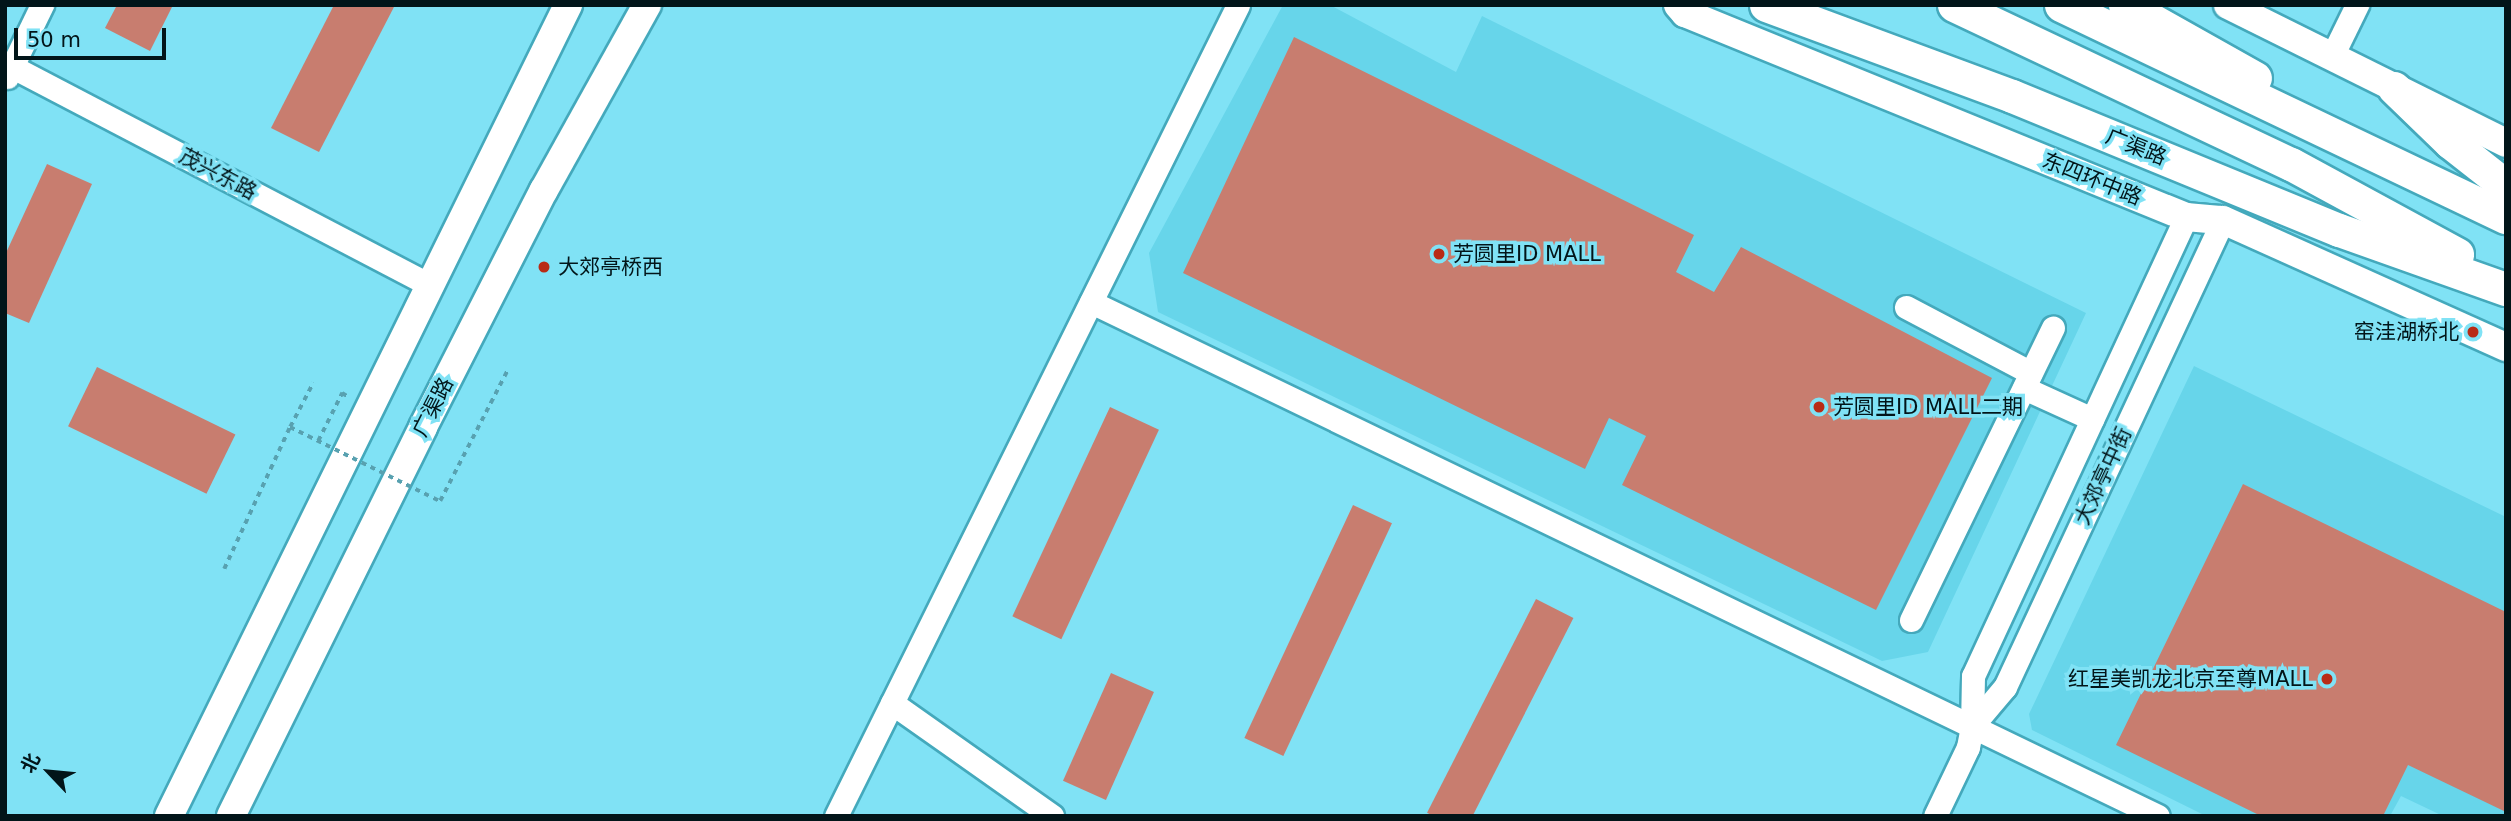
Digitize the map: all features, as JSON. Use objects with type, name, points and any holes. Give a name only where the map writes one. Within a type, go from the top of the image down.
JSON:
[{"type":"highway","name":"广渠路","points":[[1766,5],[2012,96],[2339,230],[2506,289]]},
{"type":"highway","points":[[1954,5],[2291,164],[2506,281]]},
{"type":"highway","points":[[2061,5],[2506,217]]},
{"type":"highway","points":[[2125,5],[2206,46],[2378,156]]},
{"type":"highway","points":[[2394,88],[2450,142],[2506,186]]},
{"type":"main road","points":[[169,816],[568,5]]},
{"type":"main road","name":"广渠路","points":[[231,816],[423,427],[544,190],[647,5]]},
{"type":"main road","name":"东四环中路","points":[[1678,5],[1685,13],[2186,217],[2223,220],[2506,347]]},
{"type":"main road","points":[[2228,5],[2506,143]]},
{"type":"street","points":[[8,70],[42,5]]},
{"type":"street","points":[[836,816],[1238,5]]},
{"type":"street","points":[[2332,56],[2357,5]]},
{"type":"street","name":"茂兴东路","points":[[8,70],[431,286]]},
{"type":"street","name":"大郊亭中街","points":[[1935,816],[1968,747],[1972,726],[1973,676],[2186,217]]},
{"type":"street","name":"大郊亭中街","points":[[1972,726],[2005,687],[2223,220]]},
{"type":"street","points":[[1091,302],[2158,816]]},
{"type":"street","points":[[1906,307],[2092,419]]},
{"type":"street","points":[[1912,620],[2053,328]]},
{"type":"street","points":[[892,703],[1052,816]]},
{"type":"path","points":[[290,426],[440,501],[508,369]]},
{"type":"path","points":[[224,569],[290,426],[313,383]]},
{"type":"path","points":[[318,441],[342,393]]},
{"type":"shaded area","name":"芳圆里ID MALL","points":[[1283,5],[1330,5],[1456,72],[1482,16],[2086,313],[1928,652],[1882,661],[1158,312],[1149,253]]},
{"type":"shaded area","points":[[2194,366],[2506,517],[2506,816],[2443,816],[2401,796],[2390,816],[2206,816],[2032,730],[2029,714]]},
{"type":"building","points":[[117,5],[173,5],[150,51],[105,28]]},
{"type":"building","points":[[334,5],[395,5],[319,152],[271,128]]},
{"type":"building","name":"芳圆里ID MALL","points":[[1294,37],[1694,235],[1676,272],[1714,292],[1741,247],[1992,378],[1876,610],[1622,485],[1646,436],[1609,418],[1585,469],[1183,273]]},
{"type":"building","points":[[47,164],[92,184],[29,323],[5,313],[5,255]]},
{"type":"building","points":[[97,367],[235,435],[206,494],[68,426]]},
{"type":"building","points":[[1110,407],[1159,430],[1061,639],[1012,616]]},
{"type":"building","name":"红星美凯龙北京至尊MALL","points":[[2243,484],[2506,612],[2506,812],[2408,765],[2383,816],[2261,816],[2116,745]]},
{"type":"building","points":[[1353,505],[1392,523],[1283,756],[1244,738]]},
{"type":"building","points":[[1536,599],[1573,618],[1473,816],[1433,816],[1427,813]]},
{"type":"building","points":[[1111,673],[1154,692],[1106,800],[1063,781]]},
{"type":"place","name":"芳圆里ID MALL","points":[[1439,254]]},
{"type":"place","name":"大郊亭桥西","points":[[544,267]]},
{"type":"place","name":"窑洼湖桥北","points":[[2473,332]]},
{"type":"place","name":"芳圆里ID MALL二期","points":[[1819,407]]},
{"type":"place","name":"红星美凯龙北京至尊MALL","points":[[2327,679]]}]
